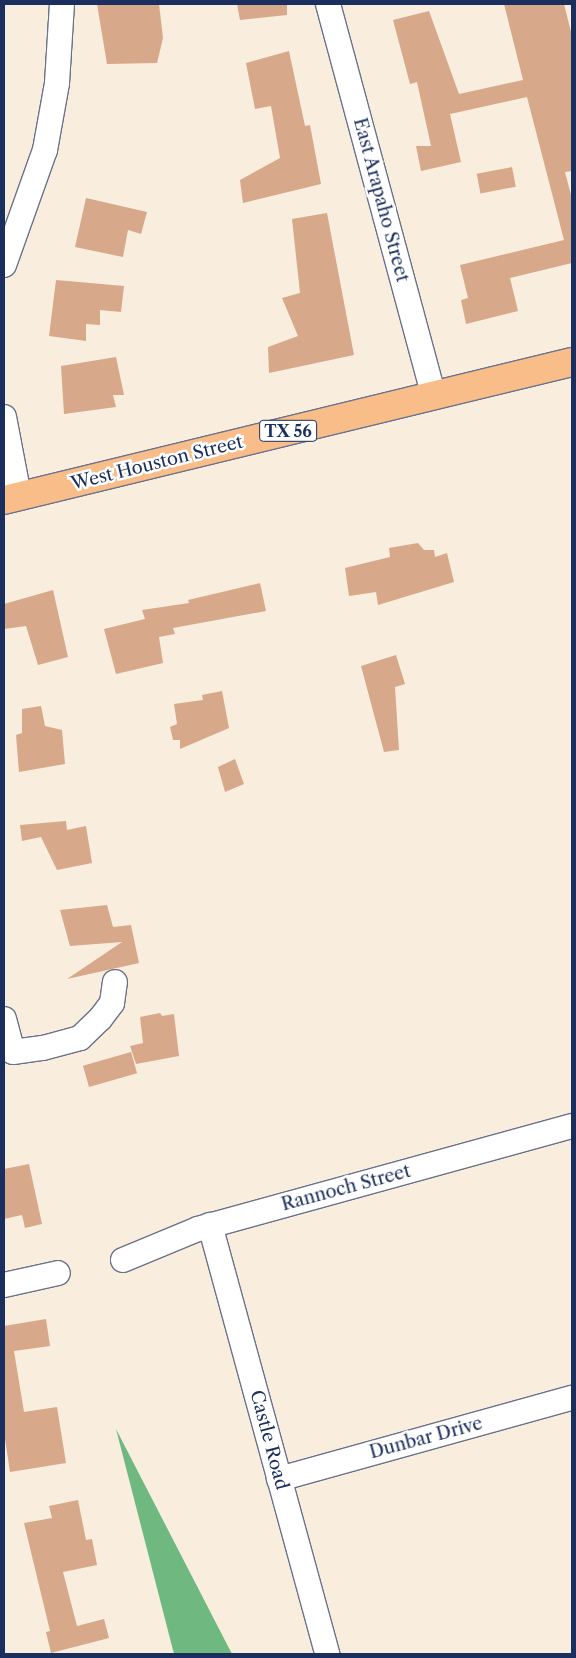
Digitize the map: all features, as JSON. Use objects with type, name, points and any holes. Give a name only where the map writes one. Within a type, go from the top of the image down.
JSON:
[{"type":"main road","name":"West Houston Street","points":[[12,498],[572,362]]},
{"type":"street","points":[[4,265],[45,150],[57,83],[62,4]]},
{"type":"street","name":"East Arapaho Street","points":[[328,4],[434,396]]},
{"type":"street","points":[[4,417],[12,498]]},
{"type":"street","points":[[4,1019],[13,1052],[80,1038],[100,1019],[112,1003],[115,982]]},
{"type":"street","name":"Rannoch Street","points":[[122,1260],[210,1226],[572,1126]]},
{"type":"street","name":"Castle Road","points":[[210,1226],[327,1654]]},
{"type":"street","points":[[4,1285],[58,1273]]},
{"type":"street","name":"Dunbar Drive","points":[[279,1479],[572,1398]]},
{"type":"green space","points":[[116,1429],[232,1654],[174,1654]]},
{"type":"building","points":[[97,4],[159,4],[163,38],[157,63],[107,64]]},
{"type":"building","points":[[237,4],[287,4],[287,15],[240,20]]},
{"type":"building","points":[[504,4],[564,4],[572,36],[572,171],[565,172],[572,199],[572,263],[510,278],[518,311],[466,324],[461,300],[468,298],[460,265],[564,240],[527,97],[450,114],[461,162],[421,171],[416,146],[431,146],[417,82],[410,84],[393,20],[429,11],[459,94],[523,80]]},
{"type":"building","points":[[289,51],[305,126],[310,125],[321,184],[243,203],[240,180],[280,158],[271,106],[255,109],[246,63]]},
{"type":"building","points":[[512,167],[516,187],[480,194],[477,174]]},
{"type":"building","points":[[86,198],[147,212],[141,234],[128,230],[123,257],[75,247]]},
{"type":"building","points":[[327,213],[354,355],[269,373],[268,347],[298,336],[282,298],[300,293],[292,219]]},
{"type":"building","points":[[56,280],[124,286],[121,312],[100,310],[100,325],[86,324],[86,341],[49,336]]},
{"type":"building","points":[[116,357],[124,395],[113,395],[116,407],[64,414],[61,366]]},
{"type":"building","points":[[418,543],[424,550],[434,550],[435,557],[447,553],[454,582],[378,605],[376,592],[349,596],[345,568],[390,557],[389,548]]},
{"type":"building","points":[[260,583],[266,611],[173,628],[175,634],[159,637],[163,663],[116,674],[104,629],[145,619],[142,610],[189,603],[188,600]]},
{"type":"building","points":[[53,590],[68,657],[38,665],[26,626],[4,629],[4,604]]},
{"type":"building","points":[[396,655],[405,684],[395,687],[399,750],[384,752],[361,666]]},
{"type":"building","points":[[222,691],[229,728],[180,749],[180,740],[173,740],[170,727],[177,724],[174,704],[203,700],[202,695]]},
{"type":"building","points":[[41,706],[45,726],[62,730],[65,764],[19,772],[16,735],[22,733],[22,709]]},
{"type":"building","points":[[235,759],[244,784],[225,792],[218,767]]},
{"type":"building","points":[[66,821],[67,830],[86,826],[92,863],[57,870],[41,837],[22,841],[20,825]]},
{"type":"building","points":[[107,905],[113,927],[131,925],[139,963],[67,979],[122,942],[70,946],[60,910]]},
{"type":"building","points":[[160,1013],[162,1016],[174,1014],[179,1056],[136,1064],[130,1046],[143,1043],[140,1017]]},
{"type":"building","points":[[131,1052],[137,1073],[89,1087],[83,1066]]},
{"type":"building","points":[[29,1164],[42,1224],[25,1228],[22,1215],[4,1219],[4,1169]]},
{"type":"building","points":[[46,1319],[50,1346],[14,1351],[24,1412],[57,1407],[66,1463],[10,1472],[4,1432],[4,1326]]},
{"type":"building","points":[[78,1500],[86,1540],[92,1539],[97,1565],[63,1572],[77,1626],[104,1619],[109,1638],[51,1653],[46,1632],[50,1631],[24,1523],[52,1518],[49,1506]]}]
